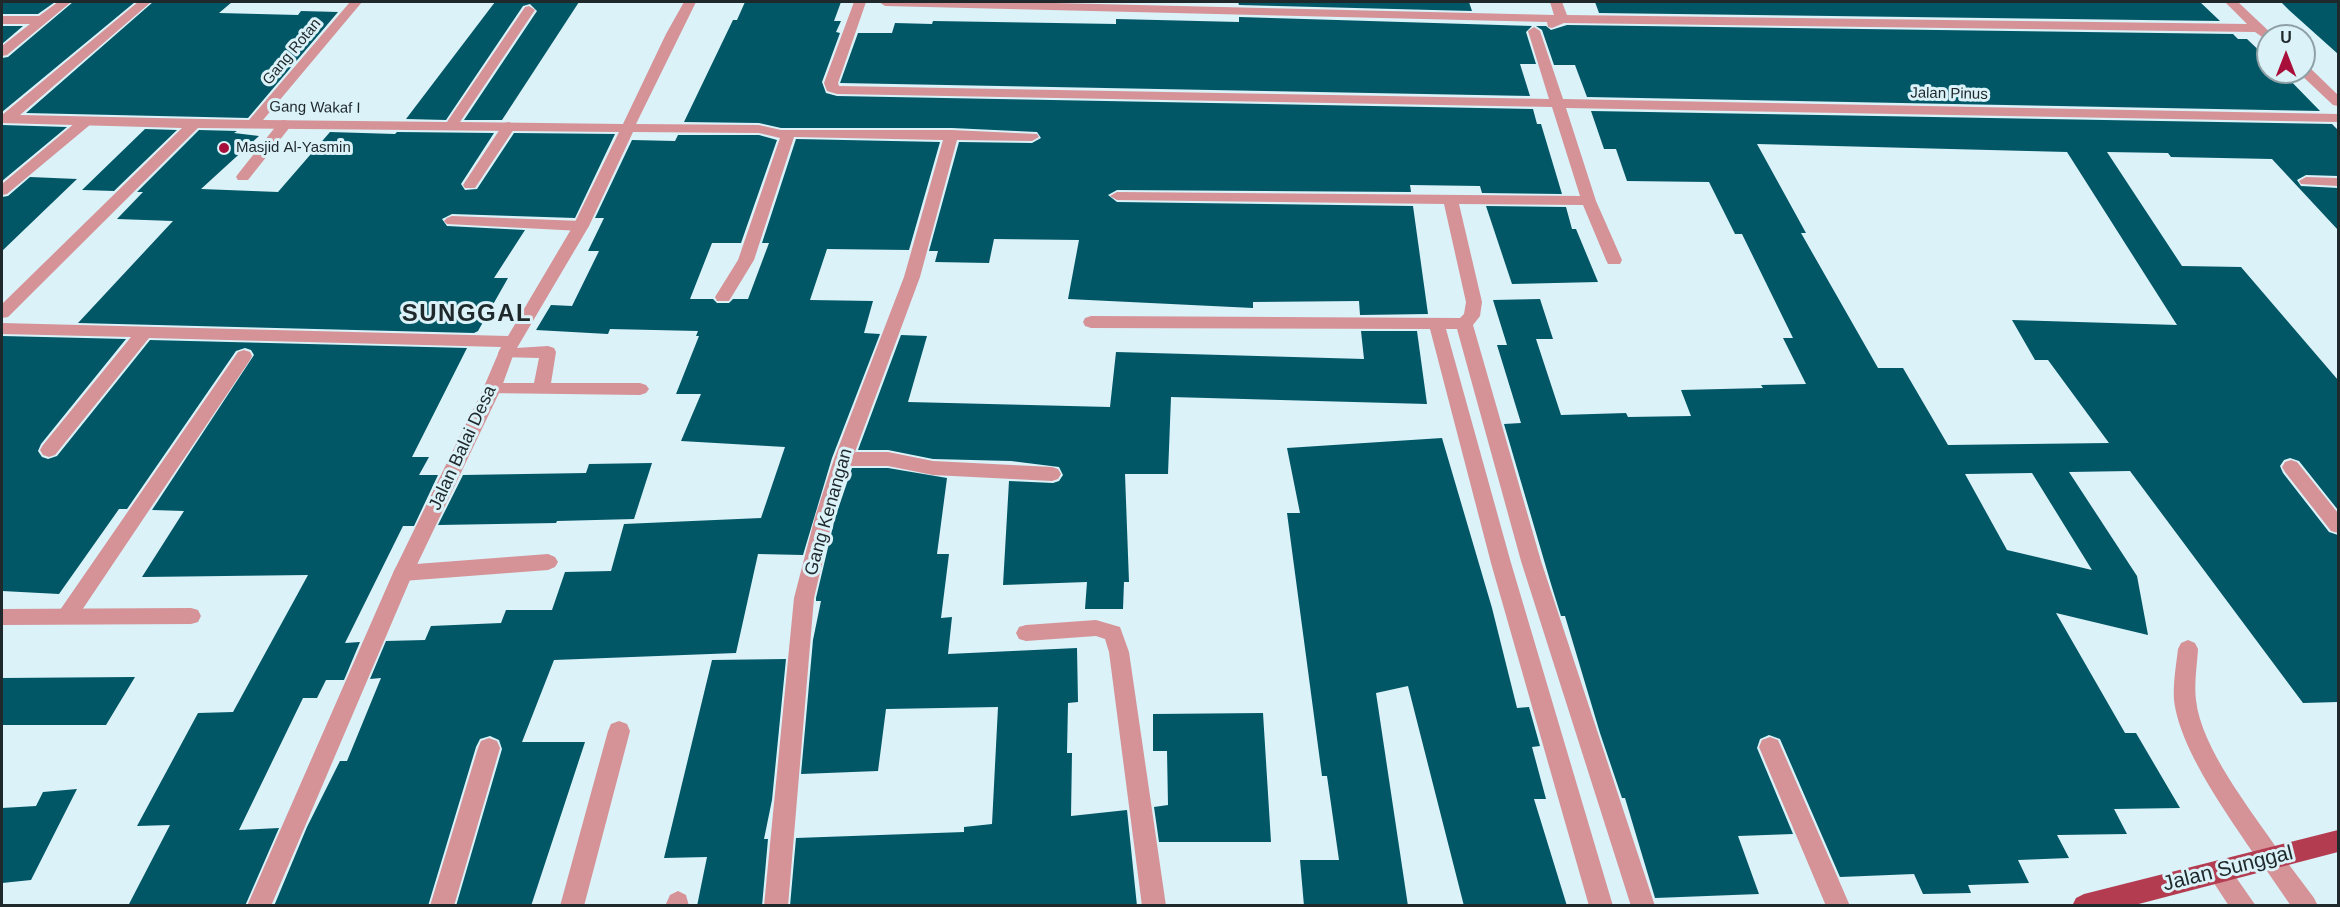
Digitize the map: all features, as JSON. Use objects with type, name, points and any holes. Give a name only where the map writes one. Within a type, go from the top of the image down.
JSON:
[{"type":"main road","name":"Jalan Sunggal","points":[[2084,906],[2128,900],[2218,871],[2338,841]]},
{"type":"street","points":[[2,52],[65,2]]},
{"type":"street","points":[[4,119],[145,2]]},
{"type":"street","name":"Gang Rotan","points":[[253,124],[356,2]]},
{"type":"street","name":"Jalan Balai Desa","points":[[259,906],[404,573],[492,389],[509,347],[581,226],[672,34],[690,2]]},
{"type":"street","name":"Jalan Pinus","points":[[860,2],[831,83],[832,88],[837,90],[2338,118]]},
{"type":"street","points":[[885,2],[1492,18],[2256,28]]},
{"type":"street","points":[[1488,2],[1492,18]]},
{"type":"street","points":[[1556,2],[1562,19]]},
{"type":"street","points":[[2231,2],[2256,26]]},
{"type":"street","points":[[451,126],[529,10]]},
{"type":"street","points":[[1492,18],[1534,31],[1562,19]]},
{"type":"street","points":[[2,20],[41,20]]},
{"type":"street","points":[[1534,31],[1589,201],[1614,260]]},
{"type":"street","points":[[2316,81],[2338,102]]},
{"type":"street","name":"Gang Wakaf I","points":[[4,119],[194,124],[759,129],[784,133],[1032,137]]},
{"type":"street","points":[[2,191],[86,121]]},
{"type":"street","points":[[2,314],[194,124]]},
{"type":"street","points":[[243,177],[285,124]]},
{"type":"street","points":[[471,185],[508,126]]},
{"type":"street","points":[[723,297],[746,260],[786,141],[787,135],[784,133]]},
{"type":"street","name":"Gang Kenangan","points":[[776,906],[804,598],[824,517],[843,459],[912,277],[952,134]]},
{"type":"street","points":[[2307,181],[2338,182]]},
{"type":"street","points":[[1117,196],[1589,201]]},
{"type":"street","points":[[1090,322],[1437,326],[1464,324],[1472,316],[1474,302],[1450,199]]},
{"type":"street","points":[[452,221],[581,226]]},
{"type":"street","points":[[1464,324],[1531,561],[1643,906]]},
{"type":"street","points":[[1437,326],[1501,563],[1601,906]]},
{"type":"street","points":[[2,328],[509,347],[548,352],[542,388]]},
{"type":"street","points":[[49,450],[144,332]]},
{"type":"street","points":[[67,616],[244,356]]},
{"type":"street","points":[[492,389],[640,389]]},
{"type":"street","points":[[843,459],[888,459],[933,468],[1052,474]]},
{"type":"street","points":[[2291,467],[2338,526]]},
{"type":"street","points":[[1501,563],[1531,561]]},
{"type":"street","points":[[404,573],[549,562]]},
{"type":"street","points":[[2,617],[191,616]]},
{"type":"street","points":[[1026,633],[1095,628],[1113,633],[1119,652],[1154,906]]},
{"type":"street","points":[[2188,649],[2185,701],[2196,736],[2233,802],[2270,858],[2306,906]]},
{"type":"street","points":[[572,906],[619,730]]},
{"type":"street","points":[[1770,747],[1838,906]]},
{"type":"street","points":[[442,906],[489,748]]},
{"type":"street","points":[[2218,871],[2244,906]]},
{"type":"building","points":[[2,2],[55,2],[38,14],[2,14]]},
{"type":"building","points":[[73,2],[135,2],[2,112],[2,58],[8,57]]},
{"type":"building","points":[[153,2],[232,2],[219,13],[298,15],[301,11],[338,12],[248,118],[26,113]]},
{"type":"building","points":[[495,2],[579,2],[502,120],[464,120],[537,11],[530,4],[523,6],[446,120],[406,119]]},
{"type":"building","points":[[745,2],[841,2],[834,21],[841,21],[836,32],[840,33],[822,82],[826,93],[837,96],[1533,109],[1537,124],[1541,124],[1562,194],[1482,193],[1480,186],[1410,185],[1411,192],[1117,190],[1108,195],[1117,202],[1413,206],[1428,314],[1360,315],[1359,301],[1253,302],[1253,308],[1068,299],[1079,240],[994,239],[989,263],[935,262],[938,251],[929,251],[959,142],[1032,143],[1041,138],[1037,132],[952,128],[781,128],[759,123],[684,122],[733,20],[737,20]]},
{"type":"building","points":[[1238,2],[1469,2],[1472,11],[1239,5]]},
{"type":"building","points":[[1595,2],[2200,2],[2220,21],[1599,13]]},
{"type":"building","points":[[2281,2],[2338,2],[2338,54],[2316,34],[2316,24],[2305,24]]},
{"type":"building","points":[[1239,17],[1532,26],[1526,32],[1536,64],[1520,64],[1530,96],[840,83],[858,33],[892,33],[895,23],[932,24],[933,21],[1116,24],[1116,19],[1239,22]]},
{"type":"building","points":[[1567,25],[2233,34],[2238,39],[2247,39],[2256,48],[2256,84],[2294,84],[2320,111],[1587,97],[1575,65],[1554,65],[1542,30],[1536,26],[1546,26],[1551,30]]},
{"type":"building","points":[[2,26],[23,26],[2,44]]},
{"type":"building","points":[[1591,111],[2332,124],[2338,130],[2338,176],[2306,175],[2297,180],[2301,186],[2338,188],[2338,230],[2272,159],[2171,157],[2168,153],[2107,152],[2182,266],[2241,267],[2338,380],[2338,510],[2299,461],[2290,458],[2284,460],[2280,466],[2329,532],[2338,535],[2338,702],[2303,703],[2130,471],[2069,472],[2137,576],[2148,635],[2056,613],[2125,733],[2136,733],[2180,808],[2114,809],[2127,834],[2057,835],[2069,858],[2018,860],[2029,883],[1968,885],[1971,893],[1923,894],[1914,874],[1840,877],[1780,739],[1769,735],[1760,739],[1757,748],[1793,834],[1738,836],[1759,894],[1655,898],[1625,798],[1622,798],[1600,733],[1565,616],[1561,616],[1504,424],[1521,423],[1497,345],[1507,345],[1493,300],[1540,299],[1553,339],[1536,339],[1561,415],[1626,413],[1628,417],[1691,416],[1681,390],[1763,388],[1761,385],[1806,384],[1783,338],[1793,338],[1742,234],[1735,234],[1709,182],[1627,181],[1616,149],[1604,149]],"holes":[[[1757,144],[2067,152],[2177,325],[2012,320],[2035,360],[2048,360],[2109,443],[1948,445],[1903,368],[1878,368],[1801,233],[1806,233]],[[2032,473],[2092,570],[2007,550],[1965,474]]]},
{"type":"building","points":[[2,125],[67,127],[2,181]]},
{"type":"building","points":[[145,129],[177,130],[114,191],[82,190]]},
{"type":"building","points":[[199,130],[237,131],[234,133],[259,136],[201,189],[278,192],[330,132],[494,133],[461,184],[465,190],[477,189],[514,133],[615,134],[575,218],[452,214],[442,219],[447,226],[525,230],[494,278],[508,278],[478,331],[474,333],[78,323],[173,221],[117,219],[143,192],[137,192]]},
{"type":"building","points":[[678,135],[759,135],[777,140],[741,243],[712,243],[690,299],[713,299],[717,303],[729,303],[733,299],[748,299],[769,243],[762,243],[796,139],[940,142],[909,250],[827,249],[810,300],[873,301],[864,333],[880,334],[832,458],[803,555],[758,554],[736,653],[554,660],[522,742],[585,742],[531,906],[456,906],[502,749],[499,740],[490,736],[480,739],[476,747],[428,906],[274,906],[307,827],[340,761],[347,761],[381,678],[370,679],[386,641],[425,640],[431,626],[501,623],[506,610],[552,610],[565,572],[611,571],[624,524],[761,518],[785,447],[681,441],[701,394],[676,394],[699,336],[696,336],[698,331],[610,329],[608,334],[536,330],[551,305],[572,306],[599,251],[588,251],[604,218],[595,218],[632,140],[675,141]]},
{"type":"building","points":[[30,177],[77,179],[2,251],[2,197],[8,196]]},
{"type":"building","points":[[1486,206],[1566,207],[1572,229],[1576,229],[1598,282],[1512,284]]},
{"type":"building","points":[[1361,331],[1417,331],[1427,404],[1171,397],[1168,474],[1125,474],[1129,582],[1124,582],[1123,609],[1085,609],[1087,582],[1003,585],[1009,481],[1053,483],[1059,481],[1063,475],[1059,467],[1011,461],[933,459],[888,450],[858,450],[901,335],[927,336],[908,402],[1110,407],[1116,352],[1364,359]]},
{"type":"building","points":[[2,336],[126,339],[41,444],[38,451],[42,457],[48,459],[57,456],[150,340],[467,348],[412,457],[429,457],[419,475],[438,475],[414,526],[403,526],[345,643],[360,642],[344,680],[326,680],[317,698],[303,698],[239,830],[279,828],[245,906],[128,906],[170,825],[137,826],[198,713],[233,712],[308,575],[142,577],[184,511],[152,510],[254,355],[251,350],[245,348],[236,351],[127,509],[119,509],[59,594],[2,591]]},
{"type":"building","points":[[1442,438],[1492,608],[1517,708],[1529,707],[1540,746],[1532,747],[1546,799],[1534,799],[1567,906],[1464,906],[1408,686],[1376,693],[1408,906],[1304,906],[1300,860],[1339,860],[1327,776],[1322,776],[1287,513],[1300,513],[1287,448]]},
{"type":"building","points":[[652,463],[634,519],[438,525],[463,475],[586,473],[589,464]]},
{"type":"building","points":[[852,468],[888,468],[947,478],[937,554],[949,554],[941,618],[952,617],[948,654],[1077,648],[1078,702],[1068,703],[1067,753],[1072,753],[1071,816],[1127,810],[1137,906],[790,906],[796,838],[964,832],[964,827],[992,824],[998,707],[886,709],[878,771],[801,774],[813,640],[821,601],[816,601],[816,598],[835,518]]},
{"type":"building","points":[[786,659],[772,800],[764,839],[768,839],[762,906],[697,906],[707,857],[664,858],[712,660]]},
{"type":"building","points":[[135,677],[106,725],[2,725],[2,678]]},
{"type":"building","points":[[1263,713],[1271,842],[1159,842],[1154,807],[1168,805],[1167,751],[1153,751],[1153,714]]},
{"type":"building","points":[[77,789],[31,880],[2,883],[2,808],[36,806],[43,792]]},
{"type":"place","name":"Masjid Al-Yasmin","points":[[224,148]]},
{"type":"district","name":"SUNGGAL","points":[[467,314]]}]
